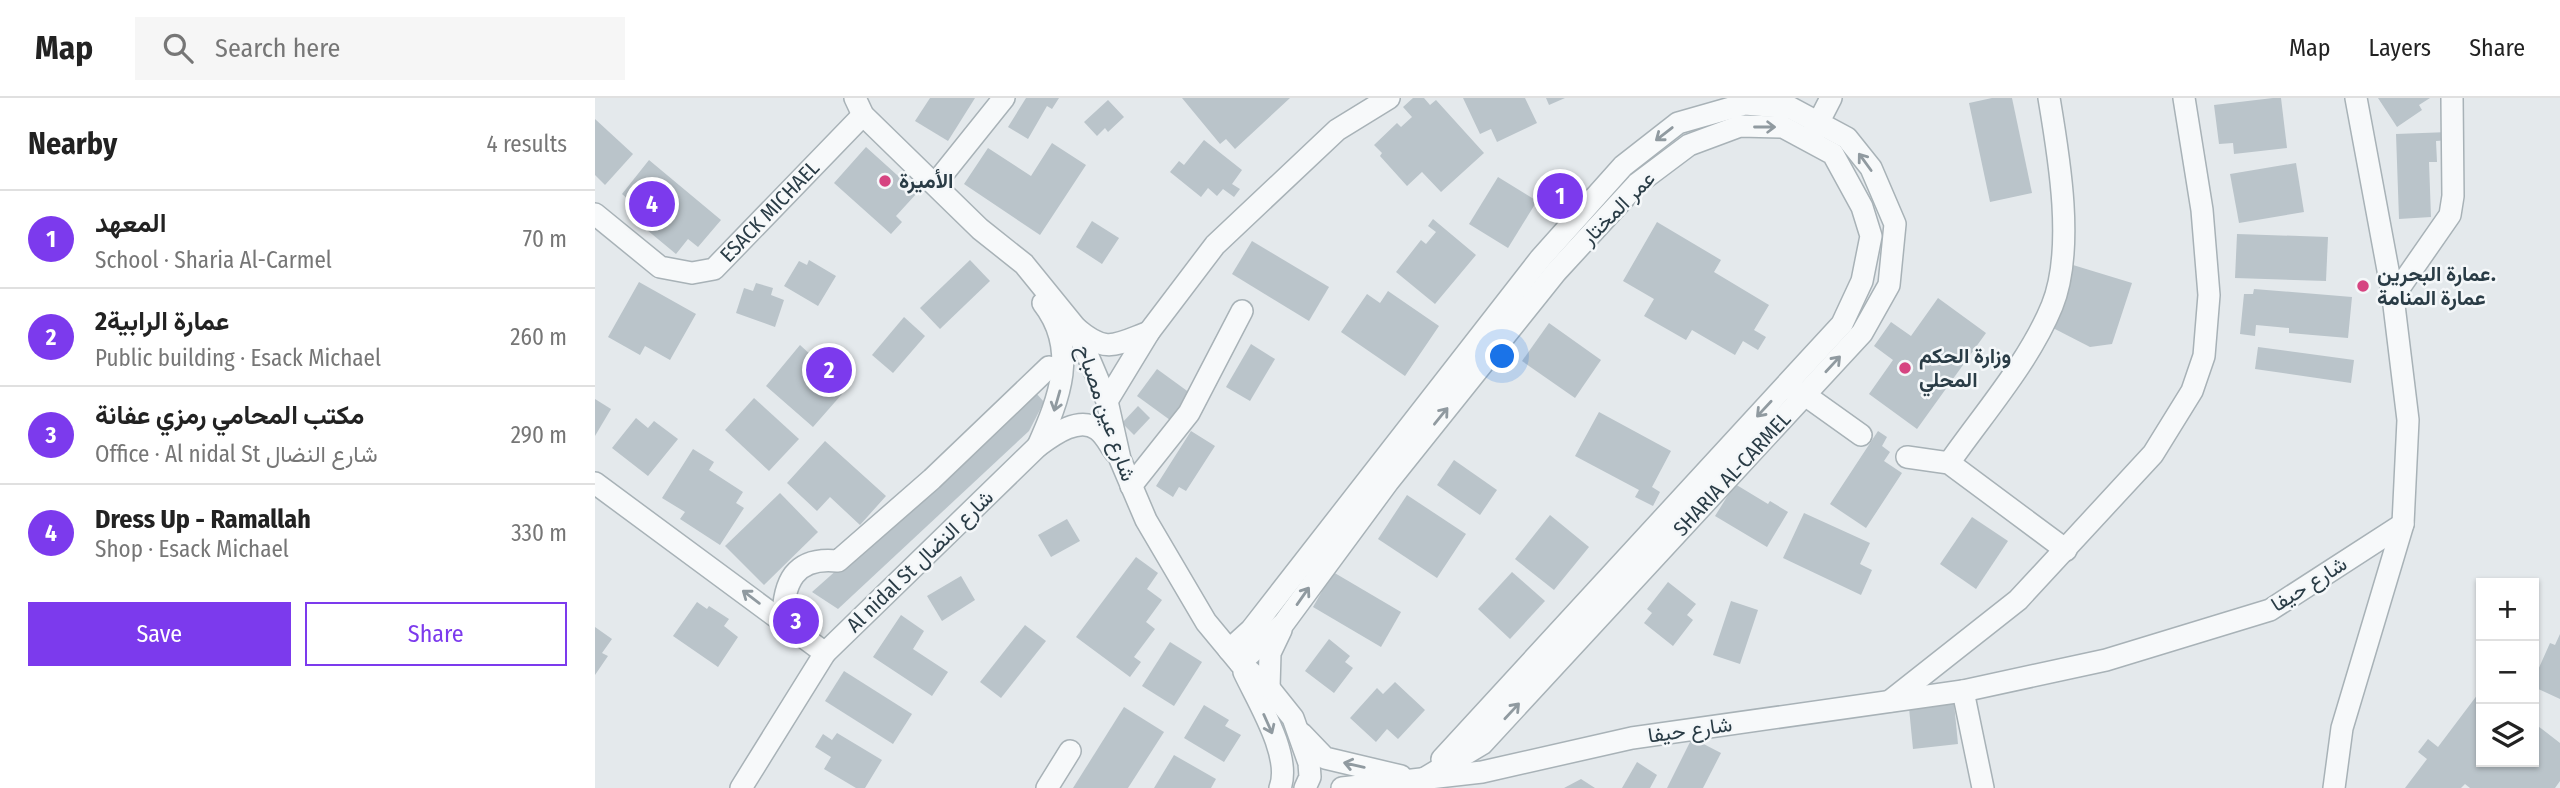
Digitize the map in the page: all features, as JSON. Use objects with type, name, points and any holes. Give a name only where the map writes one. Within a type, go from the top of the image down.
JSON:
[{"type":"street","points":[[935,184],[1004,98]]},
{"type":"street","points":[[1107,401],[1149,332],[1215,245],[1337,130],[1389,98]]},
{"type":"street","points":[[1814,132],[1831,98]]},
{"type":"street","points":[[1949,463],[2028,350],[2052,305],[2062,272],[2065,247],[2049,98]]},
{"type":"street","points":[[1888,702],[2018,600],[2153,454],[2192,391],[2204,356],[2208,283],[2202,210],[2184,98]]},
{"type":"street","points":[[2334,788],[2341,727],[2403,524],[2408,420],[2393,297],[2356,98]]},
{"type":"street","points":[[2393,297],[2450,215],[2453,196],[2452,98]]},
{"type":"street","name":"SHARIA AL-CARMEL","points":[[1234,657],[1251,630],[1540,259],[1623,166],[1678,123],[1745,104],[1791,108],[1814,132],[1847,138],[1871,168],[1895,224],[1889,285],[1862,333],[1482,744],[1420,785]]},
{"type":"street","name":"شارع عين مصباح","points":[[859,106],[980,229],[1024,264],[1076,328],[1107,401],[1120,459],[1177,576],[1206,622],[1234,657],[1269,688],[1293,718],[1317,761],[1305,788]]},
{"type":"street","name":"ESACK MICHAEL","points":[[595,214],[660,267],[692,273],[714,269],[859,106]]},
{"type":"street","name":"عمر المختار","points":[[1234,657],[1284,623],[1388,482],[1556,272],[1637,184],[1689,145],[1740,127],[1783,127],[1814,132],[1833,154],[1857,197],[1871,236],[1861,281],[1842,324],[1420,785]]},
{"type":"street","points":[[989,234],[1052,315],[1062,346],[1058,401],[1038,446]]},
{"type":"street","points":[[1131,486],[1189,413],[1242,311]]},
{"type":"street","points":[[1076,328],[1093,343],[1114,346],[1149,332]]},
{"type":"street","points":[[783,621],[783,593],[799,568],[821,559],[838,561],[932,479],[1049,368]]},
{"type":"street","points":[[1785,387],[1805,395],[1861,435]]},
{"type":"street","points":[[1038,446],[1070,427],[1086,425],[1098,430],[1120,459]]},
{"type":"street","name":"Al nidal St شارع النضال","points":[[741,788],[825,653],[1038,446]]},
{"type":"street","points":[[1907,457],[1949,463],[2066,550]]},
{"type":"street","points":[[595,483],[825,653]]},
{"type":"street","name":"شارع حيفا","points":[[1342,788],[1420,785],[1632,738],[1963,691],[2106,660],[2270,610],[2403,524]]},
{"type":"street","points":[[1269,688],[1270,653],[1284,623]]},
{"type":"street","name":"شارع عين مصباح","points":[[1234,657],[1280,754],[1284,770],[1281,787]]},
{"type":"street","points":[[1963,691],[1983,788]]},
{"type":"street","points":[[1482,744],[1486,761],[1505,767]]},
{"type":"street","points":[[1047,788],[1070,751]]},
{"type":"street","points":[[1281,787],[1317,761],[1420,785]]},
{"type":"street","points":[[1463,788],[1482,772]]},
{"type":"building","points":[[930,98],[975,98],[948,141],[915,121]]},
{"type":"building","points":[[1026,98],[1059,98],[1052,109],[1047,106],[1028,139],[1008,127]]},
{"type":"building","points":[[1182,98],[1290,98],[1235,149],[1226,139],[1220,144]]},
{"type":"building","points":[[1413,98],[1424,98],[1430,105],[1436,100],[1484,153],[1441,192],[1422,172],[1407,186],[1380,156],[1382,153],[1374,145],[1397,123],[1401,127],[1412,117],[1403,107]]},
{"type":"building","points":[[1463,98],[1525,98],[1537,123],[1497,142],[1491,129],[1480,134]]},
{"type":"building","points":[[1546,98],[1565,98],[1549,105]]},
{"type":"building","points":[[1992,98],[2012,98],[2032,193],[1990,202],[1969,103]]},
{"type":"building","points":[[2281,98],[2287,148],[2234,154],[2233,143],[2219,144],[2214,105]]},
{"type":"building","points":[[2378,98],[2430,98],[2419,105],[2422,110],[2397,127]]},
{"type":"building","points":[[1108,100],[1124,117],[1108,132],[1105,128],[1097,136],[1084,122]]},
{"type":"building","points":[[595,119],[633,154],[605,185],[595,175]]},
{"type":"building","points":[[2449,132],[2450,140],[2436,141],[2437,162],[2429,162],[2431,217],[2399,219],[2396,134]]},
{"type":"building","points":[[1204,140],[1242,170],[1232,184],[1240,189],[1234,197],[1223,189],[1217,196],[1208,188],[1201,197],[1170,172],[1179,161],[1184,165]]},
{"type":"building","points":[[1052,143],[1086,165],[1040,235],[964,184],[988,148],[1031,176]]},
{"type":"building","points":[[866,147],[917,193],[896,216],[902,222],[891,234],[834,183]]},
{"type":"building","points":[[649,160],[721,220],[698,247],[688,239],[676,254],[635,220],[642,211],[622,194]]},
{"type":"building","points":[[2296,163],[2304,212],[2239,223],[2230,174]]},
{"type":"building","points":[[1498,177],[1537,201],[1508,248],[1469,224]]},
{"type":"building","points":[[1433,219],[1476,255],[1435,304],[1396,272],[1421,240],[1426,244],[1436,232],[1428,226]]},
{"type":"building","points":[[1092,221],[1119,238],[1102,264],[1076,247]]},
{"type":"building","points":[[1657,222],[1721,260],[1714,272],[1769,305],[1754,330],[1766,337],[1758,350],[1743,341],[1735,355],[1692,330],[1686,340],[1644,316],[1654,299],[1623,281]]},
{"type":"building","points":[[2237,234],[2328,237],[2326,281],[2235,278]]},
{"type":"building","points":[[1252,241],[1329,287],[1309,321],[1232,274]]},
{"type":"building","points":[[809,260],[836,276],[818,306],[784,286],[799,261],[807,265]]},
{"type":"building","points":[[970,260],[990,281],[940,329],[920,308]]},
{"type":"building","points":[[2073,265],[2132,283],[2112,344],[2090,347],[2053,328]]},
{"type":"building","points":[[639,282],[696,314],[670,360],[645,346],[640,355],[608,337]]},
{"type":"building","points":[[756,283],[773,288],[771,295],[784,300],[775,327],[736,313],[744,288],[753,291]]},
{"type":"building","points":[[2254,289],[2352,297],[2348,338],[2289,333],[2289,328],[2256,325],[2255,336],[2240,334],[2244,294],[2253,294]]},
{"type":"building","points":[[1388,291],[1439,326],[1405,376],[1341,332],[1367,294],[1380,303]]},
{"type":"building","points":[[1938,298],[1986,333],[1917,429],[1869,394],[1893,360],[1874,346],[1891,322],[1911,336]]},
{"type":"building","points":[[904,317],[925,336],[893,373],[872,355]]},
{"type":"building","points":[[1549,323],[1601,360],[1575,398],[1522,361]]},
{"type":"building","points":[[1251,344],[1275,359],[1250,401],[1226,387]]},
{"type":"building","points":[[800,345],[812,356],[807,362],[842,394],[813,427],[766,386]]},
{"type":"building","points":[[2258,347],[2354,360],[2351,383],[2255,369]]},
{"type":"building","points":[[1157,369],[1190,393],[1170,420],[1137,396]]},
{"type":"building","points":[[1036,393],[1044,402],[1029,431],[838,609],[812,592]]},
{"type":"building","points":[[754,398],[799,439],[769,471],[725,430]]},
{"type":"building","points":[[595,399],[611,409],[595,436]]},
{"type":"building","points":[[1138,406],[1150,418],[1134,435],[1122,423]]},
{"type":"building","points":[[1599,412],[1671,451],[1652,487],[1660,492],[1653,506],[1635,497],[1639,490],[1575,456]]},
{"type":"building","points":[[636,418],[648,428],[654,421],[678,439],[648,476],[612,448]]},
{"type":"building","points":[[1191,431],[1215,446],[1186,491],[1179,487],[1173,497],[1156,486]]},
{"type":"building","points":[[1878,431],[1887,437],[1882,446],[1890,452],[1884,461],[1902,473],[1866,528],[1830,504]]},
{"type":"building","points":[[825,441],[886,496],[860,525],[830,497],[817,511],[787,483]]},
{"type":"building","points":[[693,449],[714,462],[709,470],[743,492],[736,503],[744,508],[720,545],[680,519],[685,512],[662,498]]},
{"type":"building","points":[[1454,460],[1497,490],[1480,515],[1437,485]]},
{"type":"building","points":[[1735,484],[1768,504],[1770,501],[1788,512],[1767,547],[1715,516]]},
{"type":"building","points":[[780,493],[818,532],[764,585],[725,546]]},
{"type":"building","points":[[1407,495],[1466,534],[1437,578],[1378,539]]},
{"type":"building","points":[[1804,513],[1870,543],[1860,564],[1872,570],[1861,595],[1783,558]]},
{"type":"building","points":[[1550,515],[1589,547],[1554,590],[1515,559]]},
{"type":"building","points":[[1972,517],[2008,541],[1976,589],[1940,564]]},
{"type":"building","points":[[1067,519],[1080,541],[1051,557],[1038,535]]},
{"type":"building","points":[[1136,557],[1158,573],[1147,589],[1162,600],[1146,622],[1155,629],[1134,657],[1141,662],[1130,677],[1076,637]]},
{"type":"building","points":[[1333,572],[1401,612],[1381,647],[1313,607]]},
{"type":"building","points":[[1512,572],[1545,601],[1510,639],[1478,609]]},
{"type":"building","points":[[961,576],[975,600],[942,621],[927,596]]},
{"type":"building","points":[[1668,582],[1696,604],[1687,615],[1693,620],[1673,646],[1644,623],[1652,613],[1647,609]]},
{"type":"building","points":[[1731,601],[1758,610],[1740,664],[1713,655]]},
{"type":"building","points":[[697,602],[729,619],[724,626],[738,637],[718,667],[673,636]]},
{"type":"building","points":[[901,615],[924,631],[913,649],[948,672],[932,696],[873,657]]},
{"type":"building","points":[[1025,625],[1046,641],[1001,698],[980,682]]},
{"type":"building","points":[[595,627],[612,639],[602,653],[608,656],[595,675]]},
{"type":"building","points":[[2560,634],[2560,699],[2539,689],[2539,668],[2550,643],[2555,645]]},
{"type":"building","points":[[1329,639],[1350,656],[1345,662],[1353,668],[1334,693],[1305,671]]},
{"type":"building","points":[[1170,642],[1202,662],[1174,706],[1142,686]]},
{"type":"building","points":[[844,671],[912,714],[893,744],[825,701]]},
{"type":"building","points":[[1395,682],[1425,710],[1398,739],[1387,729],[1376,742],[1350,718],[1377,688],[1383,694]]},
{"type":"building","points":[[2476,697],[2476,767],[2539,767],[2539,727],[2560,743],[2560,781],[2555,788],[2470,788],[2465,784],[2461,788],[2405,788],[2427,759],[2418,752],[2428,739],[2438,747]]},
{"type":"building","points":[[1954,703],[1958,744],[1913,749],[1909,708]]},
{"type":"building","points":[[1204,705],[1229,720],[1225,726],[1241,735],[1224,762],[1184,738]]},
{"type":"building","points":[[1124,707],[1164,732],[1128,788],[1073,788]]},
{"type":"building","points":[[837,733],[882,760],[865,788],[856,788],[824,769],[831,757],[815,747],[823,734],[832,740]]},
{"type":"building","points":[[1692,738],[1721,753],[1703,788],[1667,788]]},
{"type":"building","points":[[1174,755],[1216,779],[1211,788],[1154,788]]},
{"type":"building","points":[[1637,762],[1657,775],[1650,788],[1622,788]]},
{"type":"building","points":[[1581,779],[1595,788],[1564,788]]},
{"type":"place","name":"الأميرة","points":[[885,181]]},
{"type":"place","name":"المعهد","points":[[1560,196]]},
{"type":"place","name":"Dress Up - Ramallah","points":[[652,204]]},
{"type":"place","name":"عمارة البحرين. عمارة المنامة","points":[[2363,286]]},
{"type":"place","name":"وزارة الحكم المحلي","points":[[1905,368]]},
{"type":"place","name":"عمارة الرابية2","points":[[829,370]]},
{"type":"place","name":"مكتب المحامي رمزي عفانة","points":[[796,621]]}]
